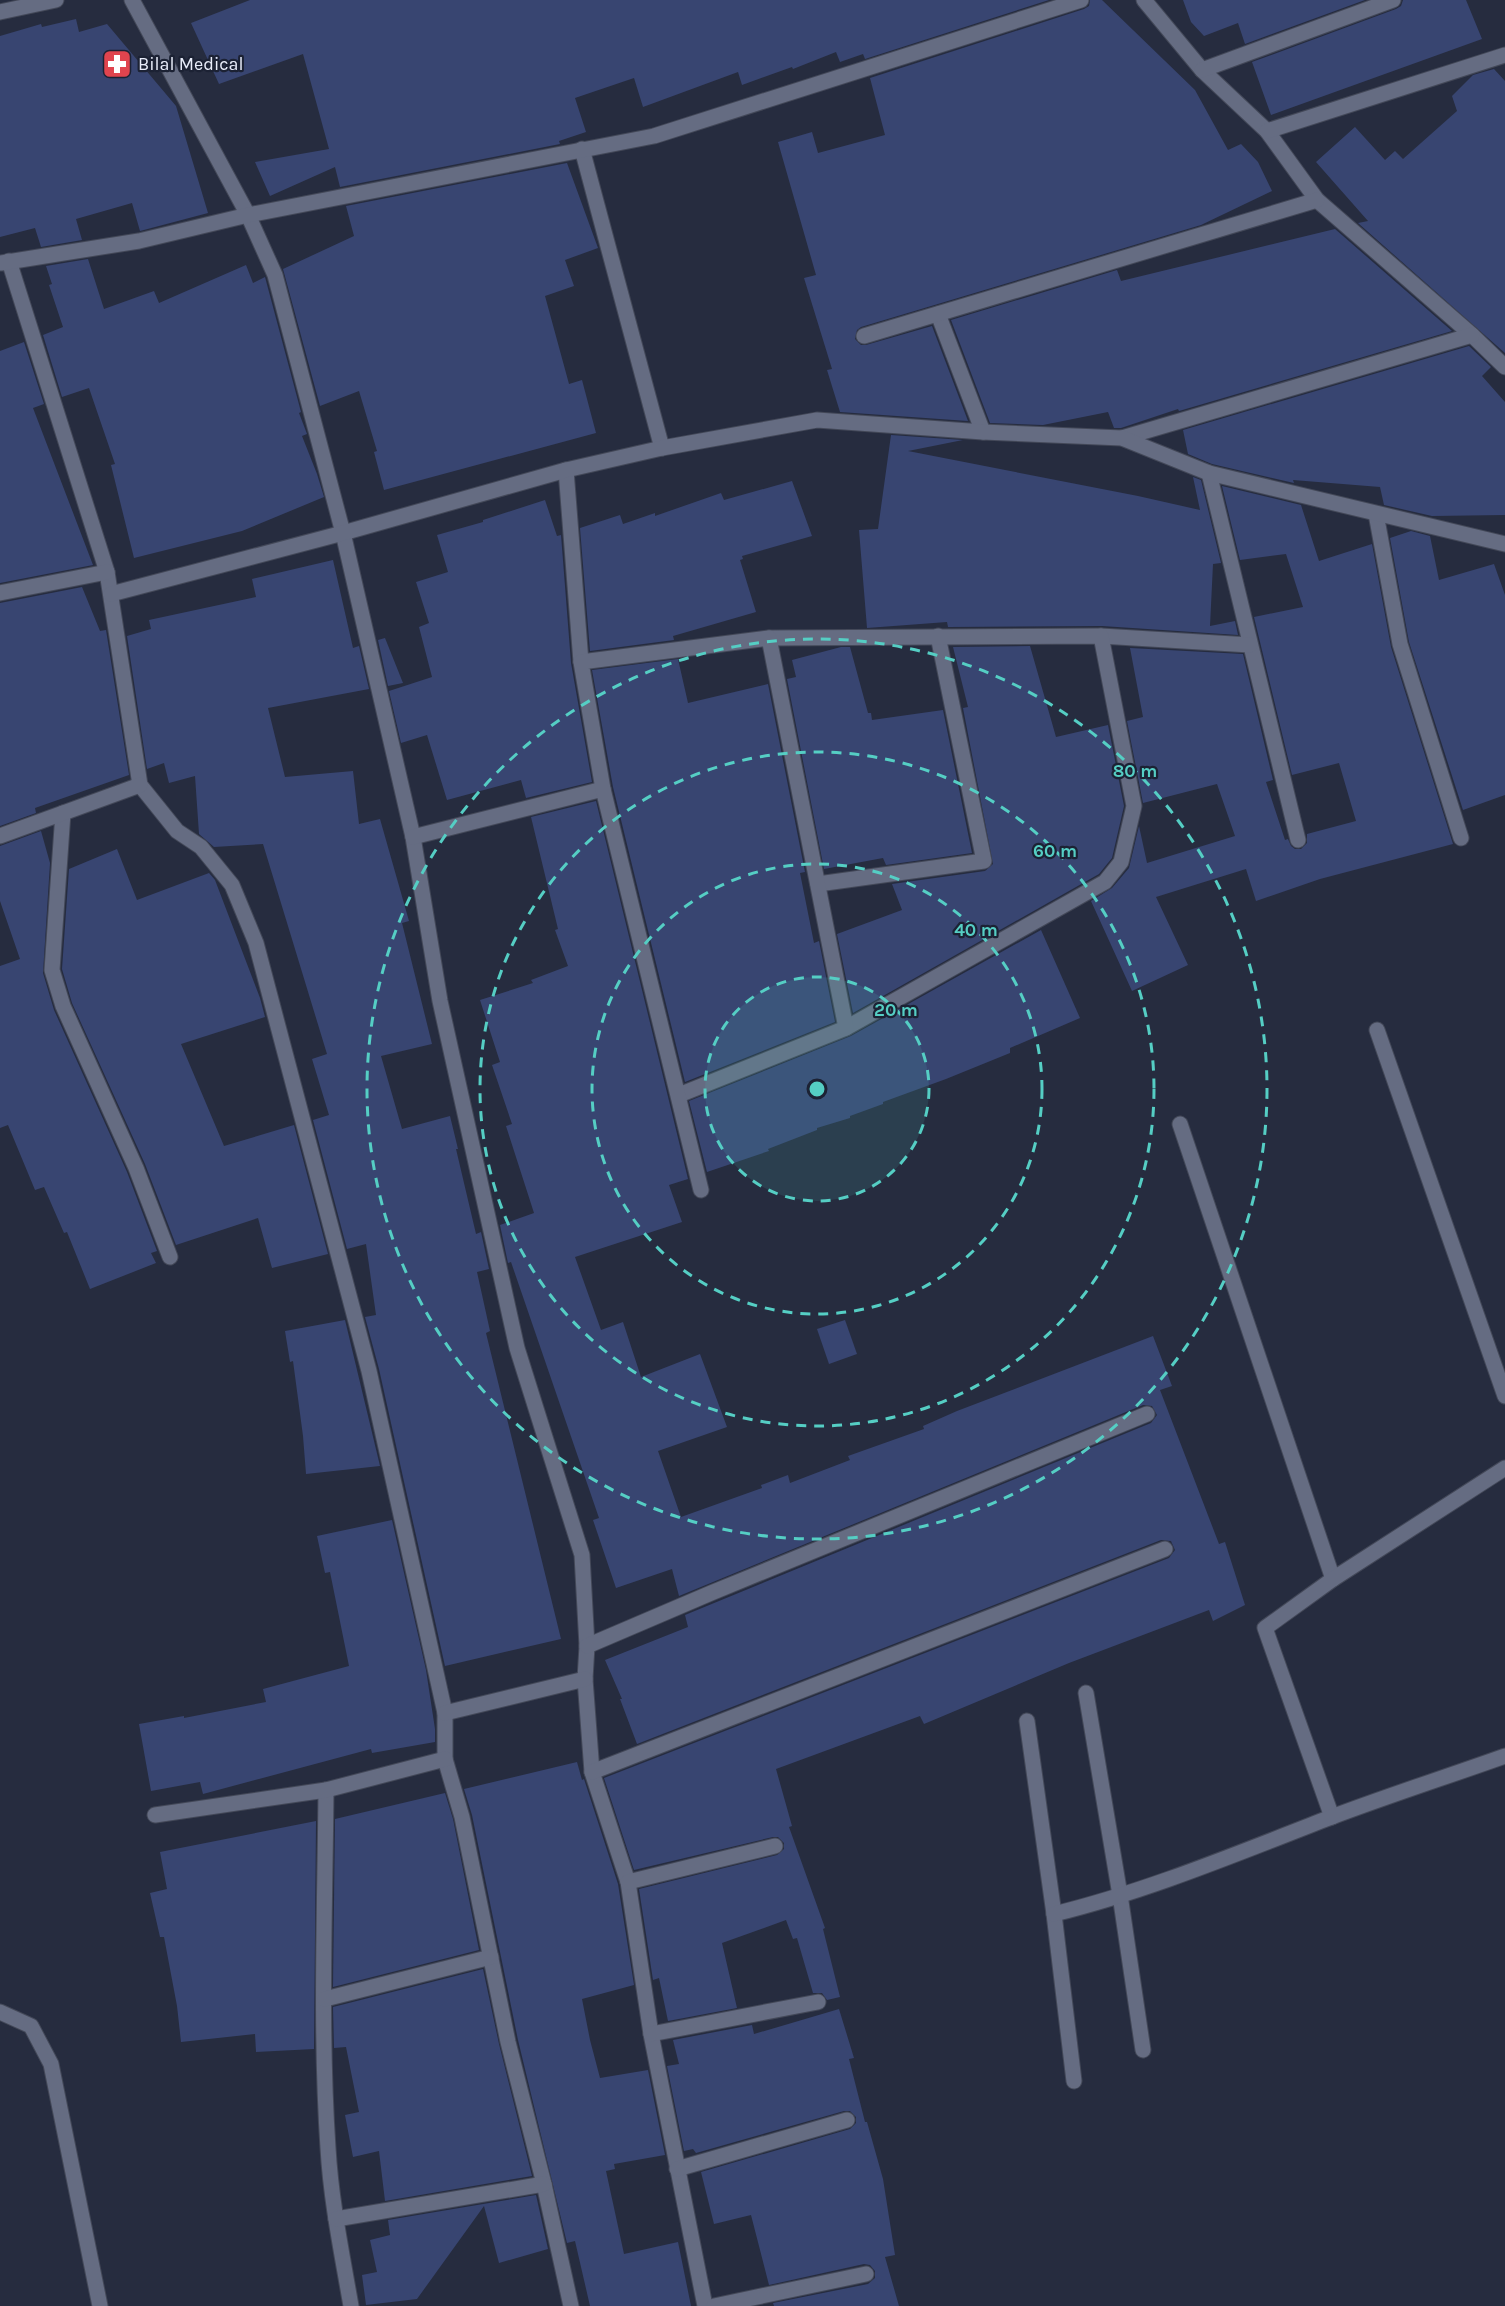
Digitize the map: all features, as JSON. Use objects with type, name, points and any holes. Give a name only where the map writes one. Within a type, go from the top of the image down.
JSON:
[{"type":"street","points":[[0,12],[56,0]]},
{"type":"street","points":[[132,0],[248,215],[275,275],[343,533],[413,837],[440,1001],[517,1348],[582,1554],[587,1646],[585,1679],[592,1772],[628,1882],[651,2034],[705,2306]]},
{"type":"street","points":[[572,2306],[508,2042],[462,1817],[445,1759],[444,1713],[369,1371],[256,943],[232,885],[201,847],[177,831],[140,785],[107,572],[4,263],[139,241],[248,215],[654,136],[1081,0]]},
{"type":"street","points":[[1144,0],[1202,70],[1267,131],[1317,200],[1472,335],[1505,367]]},
{"type":"street","points":[[1202,70],[1393,0]]},
{"type":"street","points":[[1267,131],[1505,55]]},
{"type":"street","points":[[582,149],[662,448]]},
{"type":"street","points":[[864,336],[1317,200]]},
{"type":"street","points":[[938,314],[983,432]]},
{"type":"street","points":[[111,594],[343,533],[566,470],[662,448],[817,420],[983,432],[1122,438],[1472,335]]},
{"type":"street","points":[[1122,438],[1209,473],[1505,544]]},
{"type":"street","points":[[566,470],[581,662],[603,789],[701,1190]]},
{"type":"street","points":[[1209,473],[1298,840]]},
{"type":"street","points":[[1376,514],[1400,644],[1461,838]]},
{"type":"street","points":[[0,593],[107,572]]},
{"type":"street","points":[[818,884],[984,861],[938,636]]},
{"type":"street","points":[[581,662],[769,638],[1101,636],[1250,645]]},
{"type":"street","points":[[679,1095],[846,1028],[1105,882],[1121,862],[1134,806],[1101,636]]},
{"type":"street","points":[[769,638],[846,1028]]},
{"type":"street","points":[[0,836],[140,785]]},
{"type":"street","points":[[413,837],[603,789]]},
{"type":"street","points":[[63,813],[52,970],[63,1006],[136,1168],[170,1257]]},
{"type":"street","points":[[1377,1030],[1502,1373],[1505,1396]]},
{"type":"street","points":[[1180,1124],[1333,1579]]},
{"type":"street","points":[[587,1646],[722,1588],[1146,1414]]},
{"type":"street","points":[[1332,1817],[1265,1628],[1333,1579],[1505,1467]]},
{"type":"street","points":[[592,1772],[1165,1549]]},
{"type":"street","points":[[444,1713],[585,1679]]},
{"type":"street","points":[[1086,1693],[1143,2050]]},
{"type":"street","points":[[1027,1721],[1074,2081]]},
{"type":"street","points":[[1054,1914],[1191,1872],[1332,1817],[1505,1756]]},
{"type":"street","points":[[155,1815],[326,1790],[445,1759]]},
{"type":"street","points":[[326,1790],[325,1999],[328,2148],[336,2219],[351,2306]]},
{"type":"street","points":[[628,1882],[775,1846]]},
{"type":"street","points":[[325,1999],[491,1957]]},
{"type":"street","points":[[651,2034],[818,2002]]},
{"type":"street","points":[[0,2012],[31,2026],[51,2064],[100,2306]]},
{"type":"street","points":[[677,2169],[847,2121]]},
{"type":"street","points":[[336,2219],[544,2184]]},
{"type":"street","points":[[714,2306],[866,2274]]},
{"type":"building","points":[[250,0],[1049,0],[865,59],[863,54],[840,62],[836,52],[742,85],[738,72],[643,107],[634,78],[575,98],[586,132],[559,141],[560,144],[340,187],[335,167],[270,196],[255,162],[329,149],[303,54],[219,84],[191,23]]},
{"type":"building","points":[[1090,0],[1102,0],[1195,90],[1228,150],[1241,144],[1258,162],[1272,191],[1201,225],[857,330],[855,339],[861,345],[866,345],[932,326],[968,421],[840,412],[827,370],[832,369],[804,278],[816,275],[778,142],[812,132],[818,153],[885,135],[870,78],[1084,9],[1089,6]]},
{"type":"building","points":[[1183,0],[1365,0],[1245,44],[1238,23],[1204,36],[1191,22]]},
{"type":"building","points":[[1403,0],[1466,0],[1482,39],[1271,115],[1252,62],[1396,9],[1401,6]]},
{"type":"building","points":[[76,19],[79,32],[107,24],[176,106],[208,213],[140,231],[132,203],[76,219],[82,240],[41,247],[35,228],[0,237],[0,36],[41,24],[42,27]]},
{"type":"building","points":[[1494,69],[1505,81],[1505,353],[1358,223],[1368,221],[1316,162],[1355,127],[1385,160],[1395,151],[1403,159],[1457,111],[1452,96],[1473,75]]},
{"type":"building","points":[[567,163],[598,248],[565,260],[574,286],[545,296],[569,384],[582,380],[596,433],[384,490],[374,452],[377,451],[359,391],[320,406],[283,269],[354,236],[346,206]]},
{"type":"building","points":[[1335,229],[1452,331],[1179,411],[1178,409],[1121,428],[1114,428],[1108,412],[1043,425],[990,423],[951,320],[1117,270],[1121,281]]},
{"type":"building","points":[[88,259],[104,309],[154,291],[159,303],[246,265],[253,283],[265,277],[301,412],[299,413],[307,434],[302,436],[324,497],[242,531],[134,558],[111,465],[115,464],[89,388],[62,397],[43,335],[63,327],[49,285],[52,284],[46,266]]},
{"type":"building","points":[[24,342],[44,404],[33,408],[93,565],[0,583],[0,351]]},
{"type":"building","points":[[1469,346],[1491,367],[1482,376],[1505,402],[1505,515],[1432,516],[1384,505],[1380,487],[1293,480],[1294,483],[1212,464],[1188,454],[1183,430]]},
{"type":"building","points":[[891,435],[963,440],[908,451],[1200,510],[1193,477],[1201,480],[1221,563],[1213,564],[1210,626],[1235,621],[1238,635],[1102,626],[948,627],[947,622],[867,628],[859,530],[878,529]]},
{"type":"building","points":[[792,481],[812,536],[742,556],[743,559],[740,560],[756,612],[673,636],[674,640],[590,651],[580,528],[620,515],[623,524],[655,513],[655,516],[721,493],[724,500]]},
{"type":"building","points":[[1222,486],[1301,505],[1319,561],[1372,544],[1391,647],[1453,844],[1320,879],[1256,901],[1246,869],[1156,897],[1188,965],[1132,991],[1091,901],[1112,888],[1129,868],[1139,826],[1147,863],[1235,836],[1217,784],[1143,803],[1127,721],[1143,717],[1130,648],[1243,654],[1273,780],[1266,782],[1285,840],[1288,839],[1295,849],[1301,849],[1307,843],[1307,834],[1356,821],[1339,763],[1292,775],[1254,617],[1303,607],[1286,554],[1240,560]]},
{"type":"building","points":[[545,500],[557,536],[561,535],[571,663],[592,782],[526,798],[521,780],[447,800],[427,735],[401,743],[389,691],[432,677],[419,627],[429,623],[416,582],[448,572],[437,535],[483,522],[483,520]]},
{"type":"building","points":[[1411,531],[1430,536],[1439,580],[1494,564],[1505,595],[1505,795],[1463,810],[1409,642],[1390,538]]},
{"type":"building","points":[[333,560],[353,648],[359,646],[369,689],[268,708],[285,777],[353,771],[359,824],[380,819],[409,921],[402,923],[432,1044],[381,1056],[402,1129],[450,1116],[476,1234],[481,1232],[489,1269],[477,1272],[490,1331],[486,1333],[561,1639],[445,1666],[379,1369],[365,1317],[376,1315],[366,1244],[347,1249],[313,1120],[329,1115],[312,1059],[327,1054],[263,844],[214,847],[199,834],[195,776],[169,783],[164,763],[147,769],[127,636],[151,629],[149,620],[256,597],[252,579]]},
{"type":"building","points":[[82,587],[100,631],[106,630],[129,775],[35,808],[36,813],[0,826],[0,603]]},
{"type":"building","points":[[385,638],[403,683],[388,686],[378,640]]},
{"type":"building","points":[[1030,646],[1056,737],[1108,725],[1124,806],[1112,858],[1099,874],[853,1013],[837,934],[902,910],[892,884],[985,871],[993,864],[963,708],[968,707],[953,647]]},
{"type":"building","points":[[841,647],[850,647],[868,713],[871,713],[872,720],[943,710],[972,853],[886,865],[883,858],[824,869],[787,679],[796,677],[792,660]]},
{"type":"building","points":[[678,659],[688,703],[768,684],[805,872],[800,873],[814,943],[819,941],[835,1022],[685,1082],[613,787],[592,670]]},
{"type":"building","points":[[596,801],[688,1179],[669,1185],[682,1222],[575,1257],[601,1330],[623,1322],[641,1377],[700,1354],[727,1427],[658,1451],[681,1517],[762,1488],[761,1485],[788,1475],[790,1483],[850,1460],[848,1456],[924,1429],[923,1426],[957,1411],[1153,1336],[1172,1386],[1160,1390],[1219,1544],[1225,1542],[1245,1605],[1213,1621],[1209,1610],[1069,1663],[924,1724],[920,1716],[776,1769],[792,1826],[789,1827],[825,1928],[823,1929],[840,1997],[827,2000],[822,1993],[813,1993],[797,1938],[793,1939],[786,1920],[722,1943],[737,2008],[668,2021],[659,1978],[653,1980],[639,1889],[777,1855],[784,1849],[784,1843],[778,1837],[773,1837],[634,1870],[604,1778],[1169,1558],[1175,1550],[1171,1541],[1161,1540],[637,1744],[620,1699],[622,1699],[605,1660],[688,1627],[685,1615],[1151,1423],[1157,1415],[1152,1406],[1143,1405],[679,1596],[672,1569],[616,1588],[593,1520],[599,1518],[511,1262],[508,1263],[500,1225],[534,1213],[506,1126],[512,1124],[492,1065],[500,1062],[480,1000],[533,983],[531,980],[568,966],[555,930],[558,929],[531,817]]},
{"type":"building","points":[[41,831],[50,863],[43,973],[54,1010],[127,1172],[157,1251],[151,1253],[156,1263],[90,1289],[67,1232],[64,1233],[44,1187],[35,1190],[8,1125],[0,1128],[0,966],[20,959],[0,901],[0,846]]},
{"type":"building","points":[[117,849],[137,900],[209,873],[215,880],[260,998],[265,1017],[181,1044],[224,1146],[294,1125],[328,1254],[272,1268],[258,1218],[176,1245],[145,1164],[72,1003],[62,969],[69,869]]},
{"type":"building","points":[[1041,930],[1080,1018],[1010,1048],[1010,1053],[883,1102],[850,1118],[817,1128],[817,1130],[768,1149],[769,1151],[707,1172],[689,1101],[851,1036]]},
{"type":"building","points":[[345,1320],[380,1466],[306,1474],[293,1361],[290,1362],[285,1331]]},
{"type":"building","points":[[845,1320],[857,1354],[829,1364],[817,1329]]},
{"type":"building","points":[[392,1520],[426,1670],[435,1742],[372,1753],[371,1749],[203,1794],[200,1782],[151,1791],[139,1724],[266,1702],[263,1689],[349,1666],[330,1572],[325,1573],[317,1536]]},
{"type":"building","points":[[577,1762],[618,1884],[634,1985],[582,1999],[590,2040],[600,2078],[648,2070],[665,2155],[614,2164],[615,2169],[606,2171],[624,2254],[678,2242],[691,2306],[590,2306],[575,2241],[567,2243],[518,2040],[472,1815],[464,1789]]},
{"type":"building","points":[[445,1793],[453,1819],[479,1950],[333,1987],[335,1819]]},
{"type":"building","points":[[316,1821],[314,2049],[256,2052],[255,2034],[181,2042],[177,2006],[164,1937],[160,1937],[150,1893],[167,1889],[160,1852]]},
{"type":"building","points":[[483,1969],[532,2176],[385,2201],[379,2151],[353,2157],[345,2115],[359,2112],[346,2047],[334,2048],[333,2007]]},
{"type":"building","points":[[839,2009],[854,2058],[849,2059],[865,2122],[867,2122],[883,2179],[895,2255],[885,2257],[899,2306],[774,2306],[773,2303],[868,2284],[875,2278],[875,2271],[870,2265],[864,2264],[769,2285],[751,2215],[714,2224],[701,2172],[850,2129],[856,2123],[856,2117],[850,2111],[844,2111],[696,2153],[693,2149],[684,2151],[667,2066],[679,2064],[673,2040],[752,2025],[754,2034]]},
{"type":"building","points":[[536,2195],[548,2249],[499,2263],[484,2206],[417,2299],[366,2305],[362,2275],[377,2272],[370,2240],[390,2235],[388,2220]]},
{"type":"place","name":"Bilal Medical","points":[[117,64]]}]
